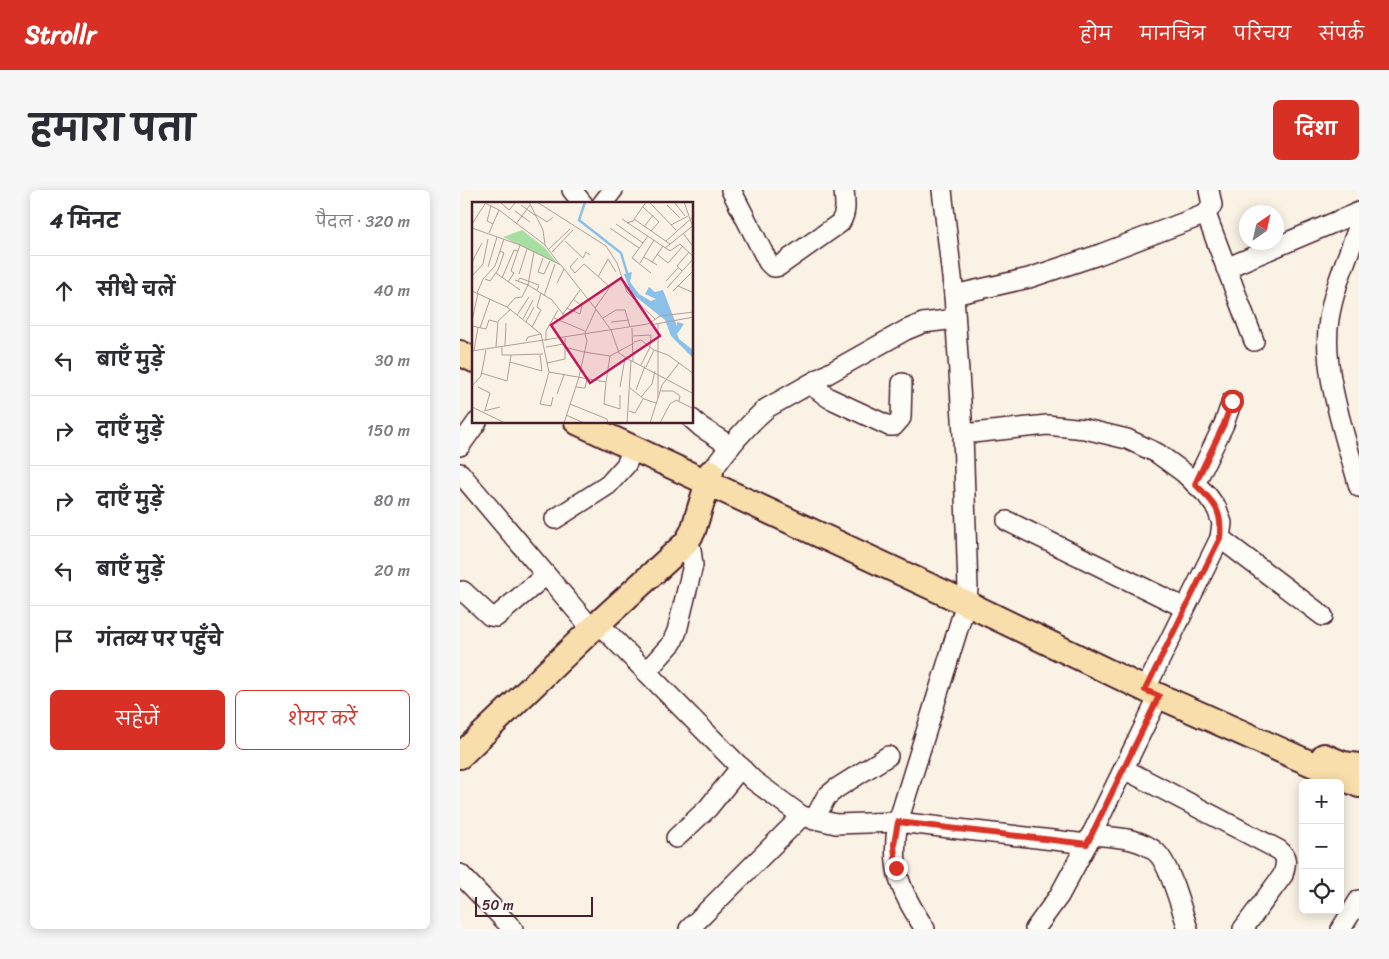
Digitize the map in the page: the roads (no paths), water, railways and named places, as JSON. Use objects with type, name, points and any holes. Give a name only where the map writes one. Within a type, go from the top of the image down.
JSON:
[{"type":"main road","points":[[460,353],[472,359]]},
{"type":"main road","points":[[460,367],[472,373]]},
{"type":"main road","points":[[581,424],[633,449],[709,478],[967,596],[1152,687],[1359,784]]},
{"type":"main road","points":[[610,424],[709,478]]},
{"type":"main road","points":[[460,756],[595,626],[686,543],[693,531],[709,478]]},
{"type":"main road","points":[[1152,687],[1343,764],[1359,766]]},
{"type":"street","points":[[572,190],[581,202]]},
{"type":"street","points":[[604,202],[614,190]]},
{"type":"street","points":[[731,190],[768,262],[775,267],[840,222],[846,208],[844,190]]},
{"type":"street","points":[[922,927],[904,895],[896,868],[894,844],[898,822],[967,596],[963,434],[954,296],[942,190]]},
{"type":"street","points":[[954,296],[1038,276],[1206,214],[1212,205],[1209,190]]},
{"type":"street","points":[[1226,268],[1359,212]]},
{"type":"street","points":[[1206,214],[1254,341]]},
{"type":"street","points":[[1359,225],[1336,291],[1329,320],[1328,351],[1341,421],[1359,488]]},
{"type":"street","points":[[709,478],[730,446],[767,408],[906,330],[923,323],[955,319]]},
{"type":"street","points":[[810,384],[829,398],[889,426],[894,426],[901,418],[902,384]]},
{"type":"street","points":[[1195,484],[1224,424],[1232,401]]},
{"type":"street","points":[[694,421],[730,446]]},
{"type":"street","points":[[461,441],[475,424]]},
{"type":"street","points":[[963,434],[1047,425],[1085,429],[1128,439],[1157,452],[1195,484],[1207,495],[1217,509],[1222,523],[1220,538],[1185,608],[1152,687],[1124,769],[1059,896],[1035,929]]},
{"type":"street","points":[[556,519],[608,486],[626,464],[633,449]]},
{"type":"street","points":[[460,473],[546,575],[595,626],[646,672],[753,780],[808,818],[836,824],[898,822],[1089,840],[1130,840],[1156,851],[1162,858],[1188,929]]},
{"type":"street","points":[[1007,521],[1185,608]]},
{"type":"street","points":[[1220,538],[1323,616]]},
{"type":"street","points":[[646,672],[672,643],[677,631],[693,565],[691,549],[686,543]]},
{"type":"street","points":[[463,591],[490,616],[496,617],[546,575]]},
{"type":"street","points":[[689,929],[808,818],[837,788],[888,756]]},
{"type":"street","points":[[676,838],[708,808],[741,768]]},
{"type":"street","points":[[1124,769],[1279,850],[1285,855],[1286,865],[1283,875],[1242,929]]},
{"type":"street","points":[[460,875],[513,929]]},
{"type":"street","points":[[1341,929],[1359,900]]}]
